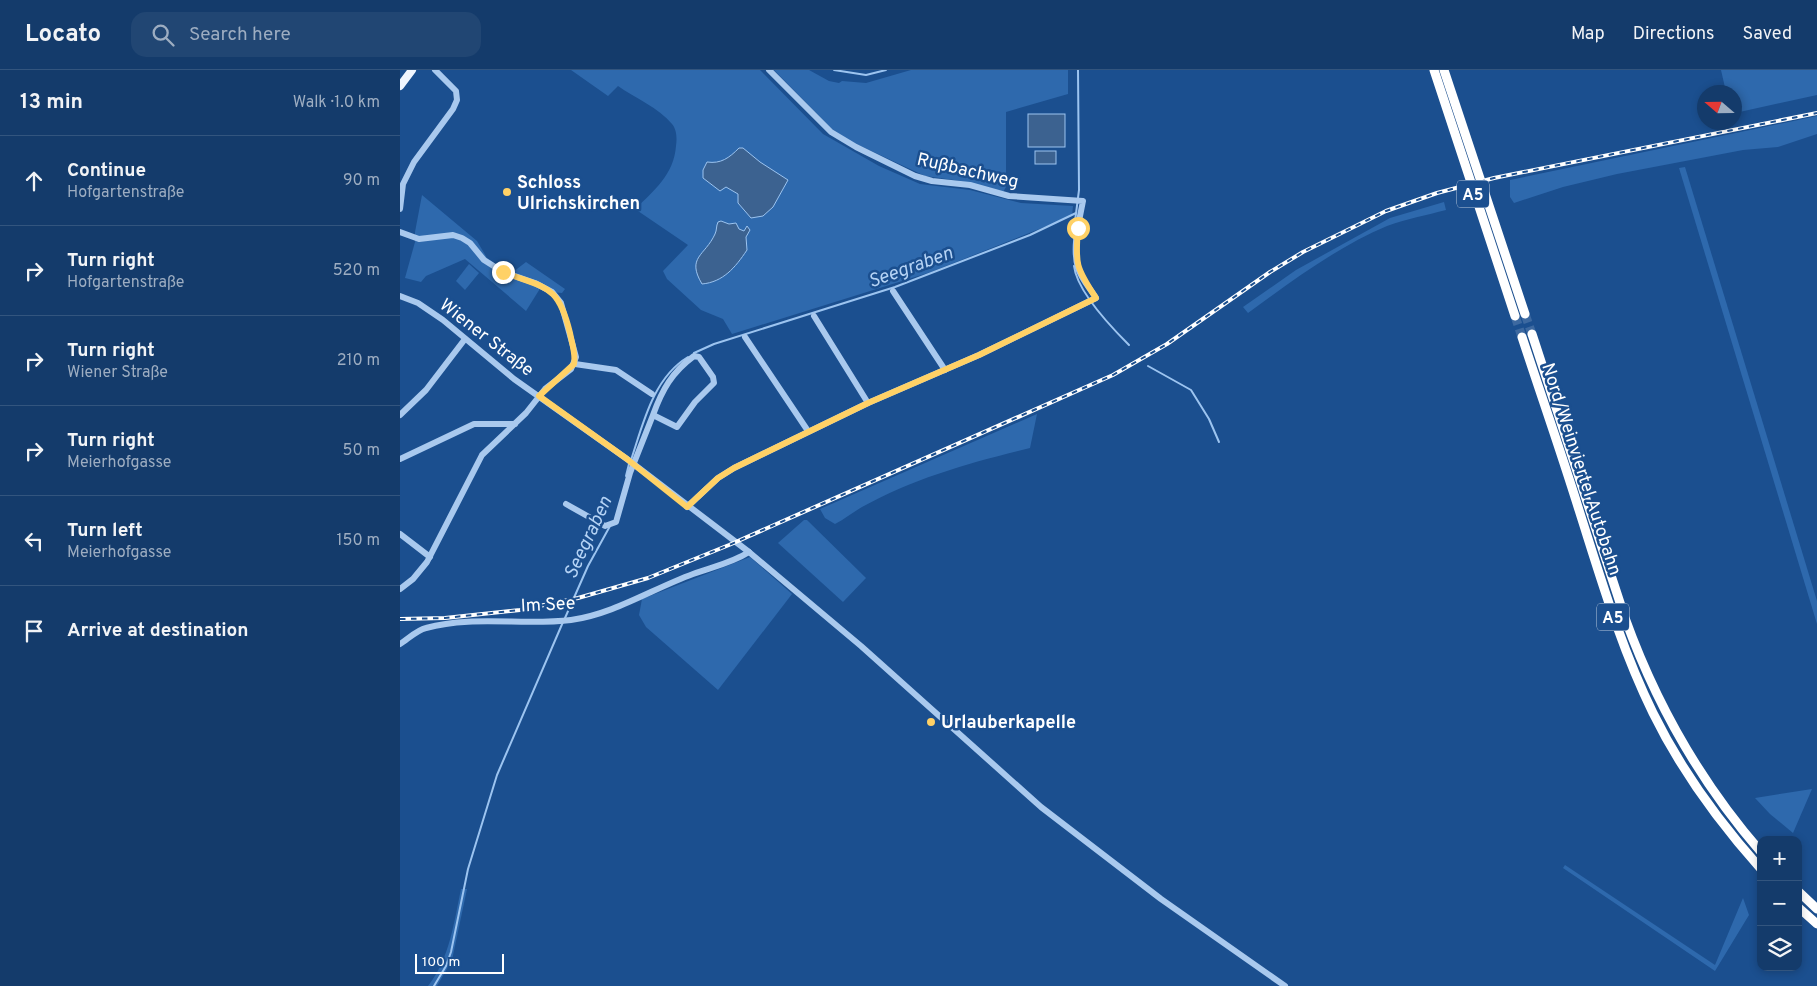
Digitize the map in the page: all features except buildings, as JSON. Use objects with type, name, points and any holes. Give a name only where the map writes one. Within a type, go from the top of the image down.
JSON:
[{"type":"highway","name":"A5","points":[[1434,70],[1515,316]]},
{"type":"highway","name":"A5","points":[[1444,70],[1525,314]]},
{"type":"highway","name":"Nord/Weinviertel Autobahn","points":[[1532,334],[1625,618],[1642,662],[1664,708],[1698,769],[1729,813],[1757,847]]},
{"type":"highway","name":"Nord/Weinviertel Autobahn","points":[[1522,337],[1615,624],[1641,689],[1689,776],[1733,837],[1757,864]]},
{"type":"highway","points":[[1802,895],[1817,909]]},
{"type":"highway","points":[[1802,911],[1817,924]]},
{"type":"main road","points":[[400,86],[412,70]]},
{"type":"street","points":[[400,209],[403,184],[414,162],[453,109],[457,100],[456,91],[435,70]]},
{"type":"street","name":"Rußbachweg","points":[[769,70],[813,116],[837,136],[915,176],[932,181],[970,185],[1009,196],[1079,201],[1076,254],[1078,268],[1096,298],[944,370]]},
{"type":"street","points":[[400,232],[420,239],[453,236],[462,238],[470,243],[484,260],[503,272],[535,283],[552,292],[561,303],[576,357],[574,364],[539,396],[515,424],[488,448],[476,464],[430,556],[414,579],[400,589]]},
{"type":"street","points":[[687,507],[718,478],[734,468],[868,403],[944,370],[893,291]]},
{"type":"street","name":"Wiener Straße","points":[[400,296],[429,310],[488,359],[631,462],[687,507],[749,552],[793,587],[1041,806],[1168,904],[1285,986]]},
{"type":"street","points":[[814,316],[868,403]]},
{"type":"street","points":[[745,337],[808,431]]},
{"type":"street","points":[[400,415],[426,390],[465,339]]},
{"type":"street","points":[[566,504],[611,525],[616,522],[631,462],[659,398],[671,378],[683,364],[694,356],[699,357],[713,377],[714,383],[695,402],[678,428],[652,415]]},
{"type":"street","points":[[574,364],[616,370],[652,394]]},
{"type":"street","points":[[400,459],[474,424],[515,424]]},
{"type":"street","points":[[400,534],[430,556]]},
{"type":"street","name":"Im See","points":[[400,644],[424,628],[441,625],[491,621],[570,620],[604,612],[692,574],[737,559],[749,552]]},
{"type":"shaded area","points":[[571,70],[760,70],[823,134],[879,166],[920,184],[970,190],[1021,203],[1073,206],[1072,216],[931,272],[732,334],[723,319],[701,310],[667,279],[663,271],[688,245],[635,209],[662,181],[671,165],[676,140],[674,126],[660,113],[618,86],[608,96]]},
{"type":"shaded area","points":[[774,70],[809,70],[829,81],[866,83],[911,70],[1068,70],[1068,94],[1006,112],[1006,187],[1003,192],[961,181],[925,176],[850,141],[832,129]]},
{"type":"shaded area","points":[[1721,70],[1817,70],[1817,95],[1742,111],[1742,85],[1724,85]]},
{"type":"shaded area","points":[[1028,114],[1065,114],[1065,147],[1028,147]]},
{"type":"shaded area","points":[[1817,116],[1817,134],[1778,147],[1743,150],[1617,174],[1563,187],[1514,203],[1510,197],[1510,180]]},
{"type":"shaded area","points":[[739,148],[743,148],[760,162],[788,180],[773,207],[763,216],[751,218],[738,203],[738,194],[726,187],[720,191],[703,178],[703,170],[707,162],[724,160]]},
{"type":"shaded area","points":[[1035,151],[1056,151],[1056,164],[1035,164]]},
{"type":"shaded area","points":[[1685,167],[1817,601],[1817,624],[1679,168]]},
{"type":"shaded area","points":[[422,195],[477,241],[487,258],[500,267],[513,272],[526,262],[565,289],[562,293],[551,292],[541,287],[526,311],[465,259],[426,276],[421,282],[405,278],[415,242]]},
{"type":"shaded area","points":[[1444,202],[1446,210],[1409,219],[1368,234],[1315,265],[1248,313],[1243,307],[1296,270],[1390,218]]},
{"type":"shaded area","points":[[721,221],[729,224],[736,223],[739,229],[744,231],[747,226],[750,230],[746,237],[747,250],[728,273],[709,283],[702,284],[696,268],[696,262],[715,234],[718,222]]},
{"type":"shaded area","points":[[469,264],[479,273],[465,290],[456,281]]},
{"type":"shaded area","points":[[1037,414],[1030,448],[965,465],[923,479],[862,507],[835,524],[825,518],[820,509]]},
{"type":"shaded area","points":[[804,520],[807,520],[866,578],[843,602],[778,543]]},
{"type":"shaded area","points":[[750,557],[792,594],[718,690],[646,627],[639,615],[642,599]]},
{"type":"shaded area","points":[[1812,789],[1793,833],[1770,814],[1755,798]]},
{"type":"shaded area","points":[[1565,865],[1715,965],[1743,898],[1749,915],[1715,971],[1563,868]]},
{"type":"shaded area","points":[[461,889],[467,889],[452,960],[437,986],[428,986],[446,952]]},
{"type":"waterway","points":[[834,70],[866,75],[886,70]]},
{"type":"waterway","points":[[1073,237],[1079,190],[1078,70]]},
{"type":"waterway","name":"Seegraben","points":[[694,353],[714,344],[895,287],[1030,235],[1076,213]]},
{"type":"waterway","points":[[1074,266],[1076,276],[1088,298],[1104,319],[1129,345]]},
{"type":"waterway","name":"Seegraben","points":[[631,460],[645,417],[658,389],[676,366],[688,357]]},
{"type":"waterway","points":[[1148,366],[1191,390],[1209,419],[1219,442]]},
{"type":"waterway","name":"Seegraben","points":[[626,476],[629,464]]},
{"type":"waterway","name":"Seegraben","points":[[565,618],[588,566],[610,526]]},
{"type":"waterway","name":"Seegraben","points":[[434,986],[446,966],[451,952],[468,869],[497,775],[563,622]]},
{"type":"tunnel","points":[[1525,314],[1532,334]]},
{"type":"tunnel","points":[[1515,316],[1522,337]]},
{"type":"railway","points":[[400,619],[445,618],[520,610],[578,598],[648,578],[729,545],[1113,375],[1167,344],[1270,272],[1303,252],[1386,211],[1437,193],[1494,178],[1817,113]]},
{"type":"place","name":"Schloss Ulrichskirchen","points":[[507,192]]},
{"type":"place","name":"Urlauberkapelle","points":[[931,722]]},
{"type":"route","points":[[503,272],[535,283],[552,292],[561,303],[567,321],[576,357],[574,364],[571,369],[544,389],[539,396],[627,459],[687,507],[718,478],[734,468],[808,431],[979,355],[1096,298],[1078,268],[1076,254],[1078,228]]}]
